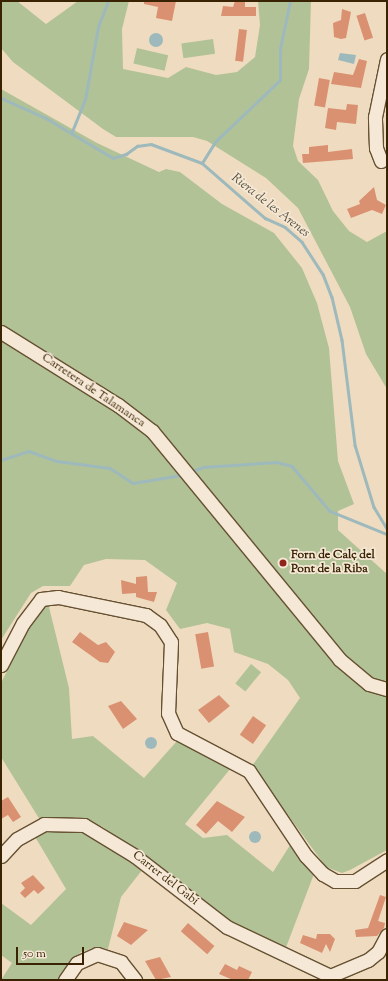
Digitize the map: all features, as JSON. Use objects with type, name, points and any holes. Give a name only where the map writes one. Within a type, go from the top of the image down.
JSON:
[{"type":"street","points":[[381,161],[376,148],[375,117],[387,59]]},
{"type":"street","name":"Carretera de Talamanca","points":[[1,332],[135,417],[178,460],[202,488],[338,659],[369,684],[387,689]]},
{"type":"street","points":[[1,665],[32,609],[45,598],[58,597],[146,615],[160,625],[171,642],[168,713],[177,733],[249,771],[306,856],[323,874],[335,881],[355,881],[387,860]]},
{"type":"street","name":"Carrer del Gabí","points":[[1,856],[16,839],[44,824],[84,825],[135,856],[227,927],[329,978]]},
{"type":"street","points":[[329,978],[368,960],[378,952],[387,935]]},
{"type":"street","points":[[65,980],[77,963],[97,954],[122,962],[135,980]]},
{"type":"green space","points":[[1,1],[17,1],[46,24],[78,1],[129,1],[122,29],[123,69],[168,78],[186,67],[216,75],[237,72],[255,57],[260,25],[258,1],[311,1],[309,69],[299,99],[293,146],[298,161],[318,180],[333,211],[349,231],[367,242],[387,231],[387,389],[366,354],[350,307],[298,208],[266,178],[207,141],[193,137],[116,137],[103,129],[13,62],[1,48]]},
{"type":"green space","points":[[213,39],[215,54],[183,58],[181,43]]},
{"type":"green space","points":[[137,48],[168,55],[165,71],[133,64]]},
{"type":"green space","points":[[1,89],[97,143],[159,172],[166,169],[180,172],[222,204],[274,233],[302,268],[317,303],[329,348],[338,461],[354,504],[338,511],[338,530],[387,574],[387,850],[350,870],[342,873],[326,867],[252,766],[300,698],[288,680],[268,664],[234,652],[230,629],[207,623],[180,629],[166,610],[177,583],[145,560],[106,559],[84,565],[70,586],[43,586],[31,593],[1,640]]},
{"type":"green space","points":[[48,603],[69,688],[72,739],[93,736],[144,778],[177,741],[231,768],[185,824],[203,838],[227,835],[273,872],[292,842],[314,874],[285,950],[225,919],[103,827],[77,817],[40,820],[1,757],[1,683],[35,616]]},
{"type":"green space","points":[[251,664],[261,672],[245,692],[235,683]]},
{"type":"green space","points":[[74,828],[91,834],[143,869],[121,897],[108,949],[96,947],[81,952],[57,980],[1,980],[12,963],[1,955],[1,903],[31,925],[66,889],[34,835],[49,829]]},
{"type":"water","points":[[156,33],[161,35],[163,40],[161,45],[156,47],[151,45],[149,40],[151,35]]},
{"type":"water","points":[[340,53],[356,55],[354,64],[338,60]]},
{"type":"water","points":[[153,737],[156,738],[156,748],[149,749],[146,748],[145,741],[146,738]]},
{"type":"water","points":[[253,831],[257,831],[261,837],[257,843],[253,843],[249,839],[249,835]]},
{"type":"building","points":[[144,1],[176,1],[172,21],[156,18],[158,7],[144,4]]},
{"type":"building","points":[[235,1],[245,1],[245,7],[256,7],[256,16],[221,16],[223,6],[233,7]]},
{"type":"building","points":[[342,9],[351,12],[346,38],[341,39],[334,37],[333,23],[341,20]]},
{"type":"building","points":[[365,13],[373,38],[364,41],[356,16]]},
{"type":"building","points":[[239,29],[247,30],[243,62],[235,61]]},
{"type":"building","points":[[359,59],[367,61],[361,88],[331,84],[334,72],[353,75]]},
{"type":"building","points":[[319,78],[330,80],[325,107],[314,106]]},
{"type":"building","points":[[347,104],[358,105],[356,124],[337,122],[336,130],[325,128],[328,108],[346,110]]},
{"type":"building","points":[[328,145],[328,152],[352,149],[353,159],[303,163],[302,154],[309,154],[309,147]]},
{"type":"building","points":[[374,187],[377,200],[386,205],[382,214],[372,210],[351,218],[347,209],[360,204],[359,201]]},
{"type":"building","points":[[147,576],[148,592],[157,592],[154,602],[136,597],[136,593],[122,594],[121,580],[136,584],[136,577]]},
{"type":"building","points":[[80,632],[98,645],[106,642],[115,652],[108,663],[100,662],[72,642]]},
{"type":"building","points":[[208,632],[214,666],[201,669],[195,634]]},
{"type":"building","points":[[219,695],[230,706],[209,723],[198,710]]},
{"type":"building","points":[[121,701],[137,719],[123,729],[108,706]]},
{"type":"building","points":[[253,716],[266,725],[253,744],[240,735]]},
{"type":"building","points":[[8,797],[21,817],[13,822],[8,815],[1,819],[1,801]]},
{"type":"building","points":[[217,801],[245,817],[232,832],[218,821],[206,834],[196,825]]},
{"type":"building","points":[[33,875],[45,888],[38,894],[34,890],[25,898],[20,893],[25,888],[21,883]]},
{"type":"building","points":[[380,895],[386,897],[378,921],[385,923],[384,928],[377,936],[356,937],[355,930],[368,928]]},
{"type":"building","points":[[124,922],[148,930],[131,945],[117,936]]},
{"type":"building","points":[[188,923],[214,946],[207,954],[181,931]]},
{"type":"building","points":[[317,934],[330,934],[335,939],[330,952],[326,944],[322,953],[300,943],[303,935],[316,939]]},
{"type":"building","points":[[160,957],[171,977],[156,980],[145,961]]},
{"type":"building","points":[[225,964],[237,970],[239,966],[252,972],[248,980],[233,980],[219,974]]},
{"type":"waterway","points":[[71,134],[85,100],[98,27],[108,1]]},
{"type":"waterway","points":[[202,163],[216,141],[280,80],[280,49],[290,1]]},
{"type":"waterway","name":"Riera de les Arenes","points":[[1,98],[46,118],[113,158],[126,154],[137,146],[151,144],[202,163],[265,218],[285,227],[302,242],[323,274],[332,297],[342,340],[355,445],[374,507],[387,529]]},
{"type":"waterway","points":[[1,460],[29,451],[57,461],[110,468],[133,483],[182,475]]},
{"type":"waterway","points":[[190,472],[203,467],[277,462],[292,466],[330,511],[387,534]]},
{"type":"place","name":"Forn de Calç del Pont de la Riba","points":[[283,563]]}]
